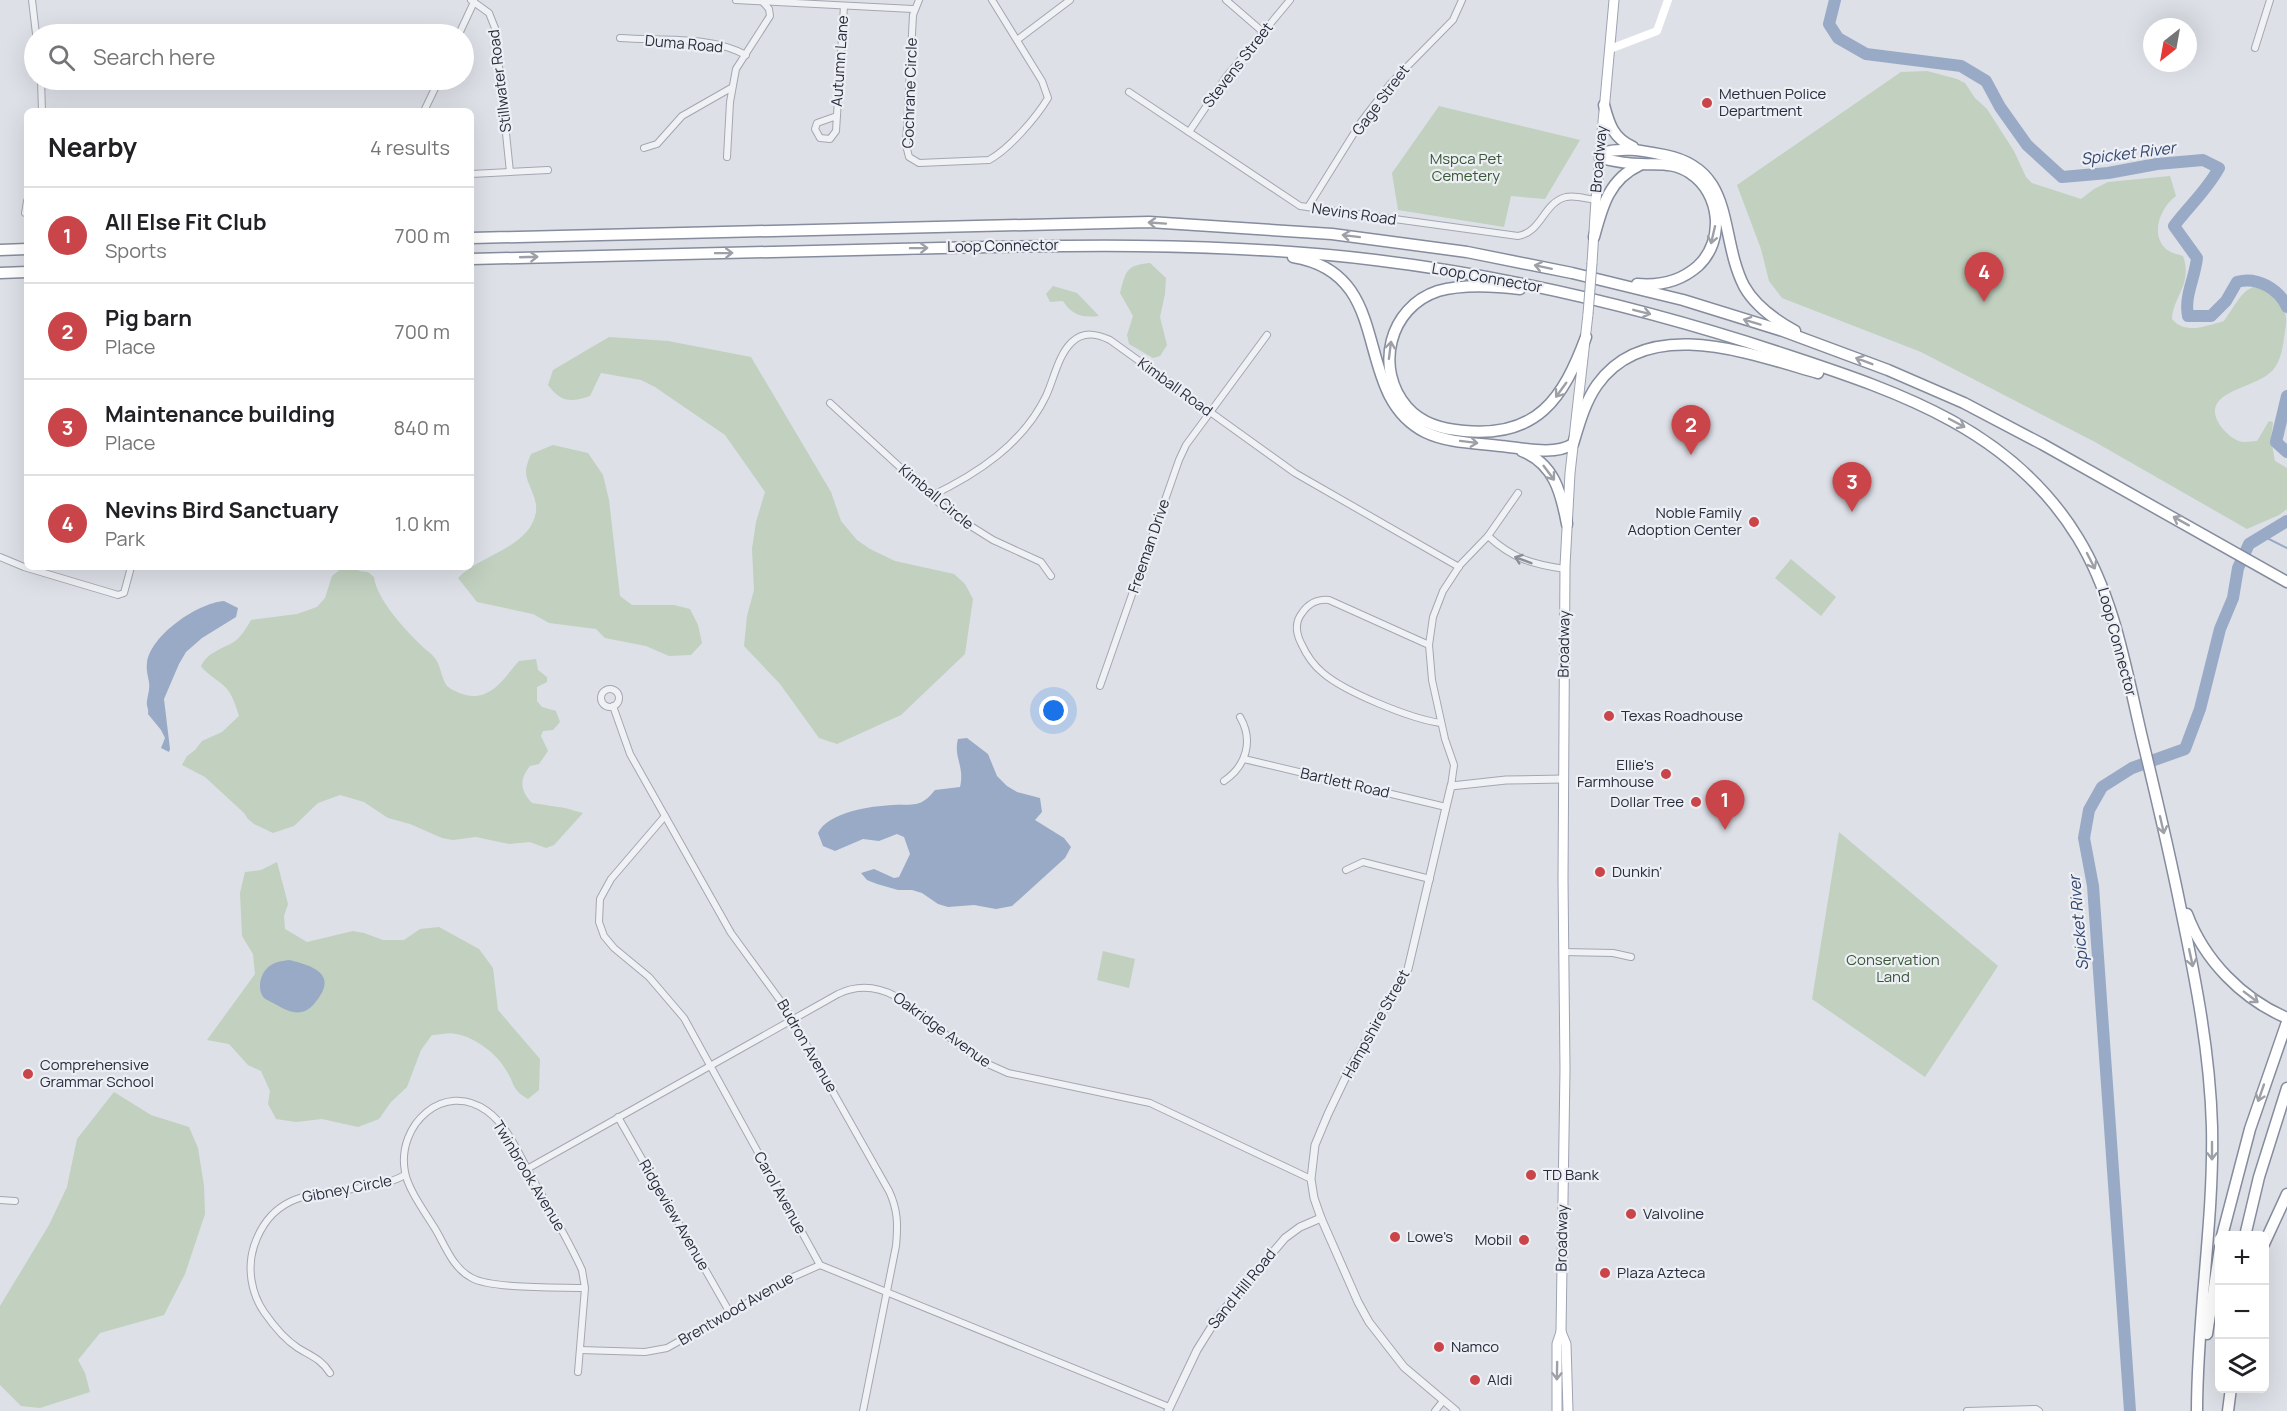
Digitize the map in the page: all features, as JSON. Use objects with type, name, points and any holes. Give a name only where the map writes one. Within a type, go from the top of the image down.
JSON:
[{"type":"highway","points":[[1604,105],[1614,133],[1623,142],[1639,150]]},
{"type":"highway","points":[[1600,155],[1622,148],[1639,150],[1682,160],[1706,176],[1719,197],[1736,263],[1749,294],[1775,319],[1827,347]]},
{"type":"highway","points":[[1572,273],[1623,282],[1653,284],[1682,277],[1697,267],[1705,257],[1713,239],[1716,223],[1713,205],[1704,187],[1691,174],[1676,166],[1659,163],[1641,165],[1600,155]]},
{"type":"highway","points":[[1594,237],[1606,197],[1624,174],[1641,165]]},
{"type":"highway","name":"Loop Connector","points":[[474,238],[1149,222],[1332,234],[1467,252],[1572,273],[1683,300],[1827,347],[1903,377],[2002,423],[2250,560]]},
{"type":"highway","name":"Loop Connector","points":[[474,259],[1070,244],[1212,246],[1299,252],[1388,261],[1484,276],[1692,324],[1804,361],[1896,395],[1958,423],[1994,446],[2032,478],[2064,516],[2094,568],[2108,602],[2175,880]]},
{"type":"highway","points":[[1212,246],[1296,258],[1330,272],[1349,289],[1362,310],[1388,394],[1405,418],[1424,432],[1435,436],[1504,446],[1549,450],[1567,448],[1573,444],[1591,394],[1603,377],[1629,356],[1660,345],[1682,344],[1725,350],[1896,395]]},
{"type":"highway","points":[[0,250],[24,249]]},
{"type":"highway","points":[[0,273],[24,272]]},
{"type":"highway","points":[[1586,337],[1570,376],[1551,403],[1529,420],[1497,431],[1454,430],[1423,420],[1401,399],[1393,383],[1389,367],[1391,340],[1400,321],[1414,305],[1437,292],[1463,288],[1506,288],[1606,304]]},
{"type":"highway","points":[[1504,446],[1532,456],[1546,467],[1561,492],[1567,524]]},
{"type":"highway","points":[[2250,560],[2287,573]]},
{"type":"highway","points":[[2250,560],[2287,582]]},
{"type":"highway","points":[[2175,880],[2195,933],[2214,963],[2252,999],[2287,1020],[2247,1138],[2223,1231]]},
{"type":"highway","points":[[2175,880],[2199,998],[2210,1095],[2211,1197],[2202,1298],[2198,1411]]},
{"type":"highway","points":[[2246,1231],[2259,1177],[2287,1088]]},
{"type":"highway","points":[[2269,1235],[2287,1194]]},
{"type":"highway","points":[[2198,1411],[2215,1280]]},
{"type":"highway","points":[[2222,1411],[2224,1393]]},
{"type":"highway","points":[[2228,1411],[2230,1393]]},
{"type":"main road","name":"Broadway","points":[[1561,1332],[1565,1069],[1563,779],[1565,569],[1573,444],[1586,337],[1614,0]]},
{"type":"main road","points":[[1610,49],[1657,32],[1668,0]]},
{"type":"main road","points":[[1557,1411],[1557,1344],[1561,1332]]},
{"type":"main road","points":[[1561,1332],[1566,1344],[1568,1411]]},
{"type":"street","points":[[32,0],[35,24]]},
{"type":"street","points":[[736,0],[913,9],[919,0]]},
{"type":"street","name":"Cochrane Circle","points":[[913,9],[906,145],[909,157],[919,163],[989,160],[1017,136],[1043,105],[1048,94],[992,0]]},
{"type":"street","points":[[1017,40],[1071,0]]},
{"type":"street","points":[[1226,0],[1263,32]]},
{"type":"street","name":"Stevens Street","points":[[1189,132],[1210,98],[1290,0]]},
{"type":"street","name":"Gage Street","points":[[1308,207],[1361,122],[1391,83],[1454,20],[1462,0]]},
{"type":"street","points":[[2255,48],[2270,0]]},
{"type":"street","points":[[463,24],[473,1]]},
{"type":"street","name":"Stillwater Road","points":[[473,1],[489,13],[495,28],[510,172]]},
{"type":"street","points":[[727,157],[731,88],[736,69],[770,16],[763,1]]},
{"type":"street","name":"Autumn Lane","points":[[837,116],[844,6]]},
{"type":"street","name":"Duma Road","points":[[620,38],[706,43],[729,47],[746,55]]},
{"type":"street","points":[[644,148],[657,144],[682,116],[731,88]]},
{"type":"street","points":[[41,90],[42,108]]},
{"type":"street","points":[[425,108],[434,90]]},
{"type":"street","name":"Nevins Road","points":[[1130,92],[1292,203],[1308,207],[1518,236],[1531,232],[1555,202],[1576,197],[1596,200]]},
{"type":"street","points":[[474,174],[548,170]]},
{"type":"street","name":"Kimball Road","points":[[931,496],[979,470],[1018,436],[1045,398],[1066,350],[1072,342],[1086,334],[1093,334],[1110,340],[1294,473],[1459,567]]},
{"type":"street","name":"Freeman Drive","points":[[1100,686],[1179,460],[1186,446],[1268,335]]},
{"type":"street","name":"Kimball Circle","points":[[830,403],[950,513],[977,532],[1041,562],[1051,576]]},
{"type":"street","name":"Hampshire Street","points":[[1456,1411],[1404,1366],[1369,1322],[1321,1218],[1314,1198],[1311,1179],[1315,1144],[1328,1114],[1351,1066],[1408,969],[1451,786],[1454,765],[1441,723],[1432,680],[1429,645],[1433,617],[1443,591],[1459,567],[1488,536],[1518,493]]},
{"type":"street","points":[[1488,536],[1520,560],[1565,569]]},
{"type":"street","points":[[0,557],[24,567]]},
{"type":"street","points":[[34,570],[118,595],[124,593],[130,570]]},
{"type":"street","points":[[1429,645],[1329,600],[1321,599],[1313,602],[1298,620],[1298,634],[1302,644],[1314,664],[1324,674],[1395,710],[1427,721],[1441,723]]},
{"type":"street","name":"Budron Avenue","points":[[613,706],[627,748],[731,933],[793,1019],[896,1207],[897,1246],[863,1411]]},
{"type":"street","points":[[1224,781],[1240,767],[1244,759],[1247,733],[1240,717]]},
{"type":"street","name":"Bartlett Road","points":[[1244,759],[1446,807]]},
{"type":"street","points":[[1451,786],[1506,780],[1563,779]]},
{"type":"street","name":"Carol Avenue","points":[[665,816],[611,879],[600,899],[598,922],[604,936],[614,948],[649,977],[677,1009],[820,1265]]},
{"type":"street","points":[[1346,870],[1363,862],[1430,879]]},
{"type":"street","points":[[1563,952],[1613,953],[1631,957]]},
{"type":"street","name":"Oakridge Avenue","points":[[527,1168],[844,991],[860,987],[882,990],[908,1004],[979,1060],[993,1068],[1150,1103],[1311,1179]]},
{"type":"street","name":"Twinbrook Avenue","points":[[405,1175],[404,1154],[410,1131],[425,1113],[438,1105],[453,1101],[476,1105],[494,1117],[508,1135],[527,1168],[582,1270],[585,1288],[578,1372]]},
{"type":"street","name":"Ridgeview Avenue","points":[[618,1117],[730,1312]]},
{"type":"street","points":[[405,1175],[455,1264],[472,1278],[484,1283],[585,1288]]},
{"type":"street","name":"Gibney Circle","points":[[330,1372],[321,1361],[286,1339],[257,1299],[251,1275],[251,1262],[257,1238],[263,1227],[280,1209],[301,1196],[323,1191],[383,1185],[405,1175]]},
{"type":"street","points":[[0,1200],[15,1201]]},
{"type":"street","name":"Sand Hill Road","points":[[1168,1409],[1197,1350],[1217,1318],[1285,1238],[1300,1227],[1321,1218]]},
{"type":"street","points":[[820,1265],[1168,1409]]},
{"type":"street","name":"Brentwood Avenue","points":[[580,1350],[629,1352],[660,1350],[681,1341],[800,1273],[820,1265]]},
{"type":"street","points":[[1435,1411],[1443,1401]]},
{"type":"street","points":[[1967,1411],[2036,1409],[2039,1411]]},
{"type":"green space","points":[[1927,71],[1965,83],[1975,98],[1987,109],[2014,151],[2026,177],[2032,183],[2081,199],[2108,182],[2170,176],[2176,196],[2162,213],[2158,235],[2167,250],[2183,256],[2186,275],[2172,319],[2177,324],[2196,328],[2224,321],[2241,296],[2254,287],[2270,291],[2280,301],[2285,312],[2286,323],[2282,352],[2276,366],[2267,375],[2223,398],[2217,403],[2215,415],[2222,428],[2241,442],[2257,441],[2269,421],[2273,422],[2271,439],[2275,461],[2287,468],[2287,509],[2247,529],[2095,442],[1921,352],[1782,298],[1769,281],[1761,249],[1737,185],[1901,72]]},
{"type":"green space","name":"Mspca Pet Cemetery","points":[[1439,106],[1580,140],[1545,199],[1511,196],[1504,227],[1398,210],[1392,173]]},
{"type":"green space","points":[[1150,263],[1166,278],[1160,317],[1167,345],[1160,356],[1153,358],[1129,344],[1127,335],[1133,316],[1120,293],[1128,270],[1136,265]]},
{"type":"green space","points":[[1053,286],[1077,293],[1099,316],[1078,314],[1070,310],[1063,301],[1050,302],[1046,294]]},
{"type":"green space","points":[[609,337],[668,341],[751,357],[831,492],[841,521],[857,540],[895,561],[954,574],[965,584],[973,599],[965,654],[901,715],[837,744],[819,738],[780,684],[744,646],[747,616],[754,590],[752,549],[756,522],[765,492],[725,435],[655,387],[641,380],[601,373],[590,396],[577,400],[566,400],[557,395],[548,385],[553,370]]},
{"type":"green space","points":[[553,445],[588,453],[603,475],[609,500],[620,596],[632,605],[674,605],[690,609],[698,625],[702,643],[691,655],[669,656],[646,646],[605,638],[596,629],[549,623],[533,614],[477,602],[458,578],[515,542],[532,524],[536,506],[526,472],[531,454]]},
{"type":"green space","points":[[1791,559],[1836,597],[1821,616],[1775,578]]},
{"type":"green space","points":[[339,570],[358,570],[368,572],[374,577],[385,604],[399,622],[434,657],[447,686],[456,691],[473,696],[481,695],[494,689],[519,661],[536,659],[538,670],[547,677],[547,682],[537,687],[537,701],[542,707],[556,711],[560,722],[553,730],[543,731],[541,736],[548,751],[539,764],[530,766],[526,771],[523,789],[532,803],[583,813],[554,845],[546,848],[530,842],[509,844],[476,837],[453,840],[442,838],[410,824],[388,818],[364,802],[340,795],[318,803],[294,826],[273,833],[254,824],[205,777],[182,765],[187,756],[202,741],[222,732],[239,716],[229,692],[201,666],[204,662],[219,649],[238,639],[251,620],[297,614],[317,607],[325,598],[332,576]]},
{"type":"green space","name":"Conservation Land","points":[[1839,832],[1998,966],[1925,1077],[1812,999]]},
{"type":"green space","points":[[277,862],[288,904],[284,916],[285,929],[307,942],[353,931],[383,940],[404,940],[420,929],[439,927],[479,949],[493,968],[498,1010],[540,1059],[539,1090],[528,1099],[516,1089],[506,1070],[485,1047],[463,1036],[447,1033],[432,1035],[421,1050],[407,1087],[391,1102],[379,1119],[358,1127],[322,1119],[296,1122],[276,1119],[268,1104],[270,1091],[261,1071],[248,1065],[229,1044],[207,1040],[255,974],[253,954],[242,936],[240,893],[245,872],[261,870]]},
{"type":"green space","points":[[1103,951],[1135,959],[1129,988],[1097,980]]},
{"type":"green space","points":[[114,1092],[151,1115],[189,1127],[198,1148],[204,1186],[205,1214],[185,1274],[164,1315],[100,1333],[78,1360],[85,1373],[90,1392],[40,1408],[21,1406],[0,1385],[0,1306],[49,1225],[67,1187],[77,1139]]},
{"type":"water","points":[[224,601],[238,608],[236,617],[202,638],[186,652],[164,699],[169,752],[161,748],[165,738],[148,714],[147,666],[150,653],[156,642],[176,623],[201,608]]},
{"type":"water","points":[[967,738],[988,754],[997,776],[1007,786],[1017,792],[1040,798],[1042,812],[1035,820],[1064,838],[1071,847],[1065,858],[1012,906],[996,909],[974,905],[948,907],[938,904],[922,893],[898,890],[867,880],[861,873],[874,869],[894,878],[899,877],[910,854],[904,837],[897,834],[879,841],[863,839],[835,851],[823,846],[818,833],[823,826],[840,815],[873,807],[916,804],[925,800],[935,790],[960,787],[961,773],[957,745],[958,739]]},
{"type":"water","points":[[289,960],[308,965],[324,979],[321,994],[305,1011],[287,1010],[264,998],[260,989],[261,980],[268,968],[276,963]]},
{"type":"waterway","name":"Spicket River","points":[[1835,0],[1829,24],[1838,38],[1866,54],[1961,66],[1986,81],[2000,107],[2027,145],[2062,177],[2203,160],[2219,168],[2174,226],[2197,258],[2187,301],[2188,316],[2211,316],[2226,301],[2237,282],[2245,281],[2260,283],[2273,290],[2287,307]]},
{"type":"waterway","name":"Spicket River","points":[[2287,396],[2276,442],[2287,452]]},
{"type":"waterway","name":"Spicket River","points":[[2130,1411],[2093,886],[2084,838],[2089,810],[2102,787],[2132,768],[2185,749],[2200,709],[2220,629],[2233,598],[2238,568],[2249,544],[2287,521]]},
{"type":"waterway","points":[[2263,536],[2287,548]]},
{"type":"place","name":"Methuen Police Department","points":[[1707,103]]},
{"type":"place","name":"Nevins Bird Sanctuary","points":[[1984,302]]},
{"type":"place","name":"Pig barn","points":[[1691,455]]},
{"type":"place","name":"Maintenance building","points":[[1852,512]]},
{"type":"place","name":"Noble Family Adoption Center","points":[[1754,522]]},
{"type":"place","name":"Texas Roadhouse","points":[[1609,716]]},
{"type":"place","name":"Ellie's Farmhouse","points":[[1666,774]]},
{"type":"place","name":"Dollar Tree","points":[[1696,802]]},
{"type":"place","name":"All Else Fit Club","points":[[1725,830]]},
{"type":"place","name":"Dunkin'","points":[[1600,872]]},
{"type":"place","name":"Comprehensive Grammar School","points":[[28,1074]]},
{"type":"place","name":"TD Bank","points":[[1531,1175]]},
{"type":"place","name":"Valvoline","points":[[1631,1214]]},
{"type":"place","name":"Lowe's","points":[[1395,1237]]},
{"type":"place","name":"Mobil","points":[[1524,1240]]},
{"type":"place","name":"Plaza Azteca","points":[[1605,1273]]},
{"type":"place","name":"Namco","points":[[1439,1347]]},
{"type":"place","name":"Aldi","points":[[1475,1380]]}]
